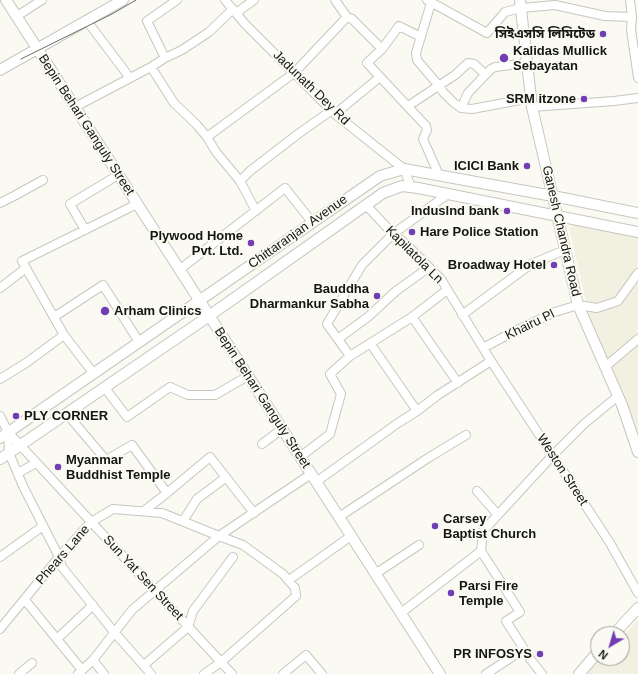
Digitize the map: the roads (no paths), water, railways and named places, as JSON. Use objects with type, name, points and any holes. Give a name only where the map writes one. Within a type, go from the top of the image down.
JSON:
[{"type":"main road","name":"Bepin Behari Ganguly Street","points":[[6,0],[440,674]]},
{"type":"main road","points":[[0,70],[123,0]]},
{"type":"main road","name":"Ganesh Chandra Road","points":[[521,4],[531,103],[578,304],[618,396],[638,452]]},
{"type":"main road","name":"Chittaranjan Avenue","points":[[4,435],[380,176],[404,169],[553,196],[638,214]]},
{"type":"main road","points":[[0,459],[68,414],[383,193],[402,186],[638,232]]},
{"type":"main road","points":[[621,626],[638,608]]},
{"type":"main road","points":[[579,674],[590,661]]},
{"type":"street","points":[[17,16],[42,0]]},
{"type":"street","points":[[165,58],[147,21],[177,0]]},
{"type":"street","name":"Jadunath Dey Rd","points":[[225,0],[245,24],[333,112],[404,169]]},
{"type":"street","points":[[75,107],[182,50],[209,32],[235,11],[254,0]]},
{"type":"street","points":[[335,0],[347,18],[352,19],[382,49]]},
{"type":"street","points":[[630,0],[635,28],[638,78]]},
{"type":"street","points":[[632,17],[605,16],[555,5],[521,4],[505,12],[487,33],[429,1],[416,53],[417,60],[443,92],[461,108],[472,109],[531,103],[614,101],[638,98]]},
{"type":"street","points":[[207,137],[294,73],[347,18]]},
{"type":"street","points":[[87,21],[130,78]]},
{"type":"street","points":[[421,37],[399,26],[382,49],[367,63],[426,126],[427,130],[423,139],[439,175]]},
{"type":"street","points":[[408,106],[455,75],[468,63],[474,64],[486,74]]},
{"type":"street","points":[[461,108],[468,93],[486,74],[495,67],[527,63]]},
{"type":"street","points":[[151,67],[174,103],[196,124],[207,137],[216,152],[240,181],[256,211]]},
{"type":"street","points":[[240,181],[250,170],[282,146],[333,112],[380,77]]},
{"type":"street","points":[[404,169],[411,187]]},
{"type":"street","points":[[85,230],[70,204],[118,175]]},
{"type":"street","points":[[0,203],[43,180]]},
{"type":"street","points":[[179,270],[285,188],[312,222]]},
{"type":"street","points":[[350,356],[327,324],[362,265],[393,234],[448,194]]},
{"type":"street","points":[[94,374],[64,335],[22,261],[137,204]]},
{"type":"street","name":"Kapilatola Ln","points":[[366,205],[393,234],[405,243],[428,268],[441,279],[462,315],[484,348]]},
{"type":"street","points":[[462,315],[531,264],[565,250]]},
{"type":"street","points":[[0,288],[26,268]]},
{"type":"street","points":[[338,339],[428,268]]},
{"type":"street","points":[[578,304],[597,308],[618,302],[638,273]]},
{"type":"street","points":[[54,317],[103,285],[139,342]]},
{"type":"street","points":[[300,457],[330,434],[341,394],[330,374],[350,356],[412,317],[447,290]]},
{"type":"street","name":"Khairu Pl","points":[[484,348],[555,312],[578,304]]},
{"type":"street","points":[[412,317],[458,383]]},
{"type":"street","points":[[0,379],[26,363],[64,335]]},
{"type":"street","points":[[605,368],[638,339]]},
{"type":"street","points":[[370,343],[417,411]]},
{"type":"street","name":"Weston Street","points":[[484,348],[610,543],[638,593]]},
{"type":"street","points":[[24,600],[57,639],[80,672],[93,660],[132,610],[219,536],[313,478],[491,361]]},
{"type":"street","points":[[105,388],[127,417],[170,387],[188,395],[216,395],[248,376]]},
{"type":"street","points":[[542,674],[506,621],[520,612],[481,551],[483,532],[553,455],[584,424],[618,396]]},
{"type":"street","points":[[68,414],[106,460],[132,445],[167,493]]},
{"type":"street","points":[[0,416],[9,453],[59,557],[62,567],[114,632],[151,674]]},
{"type":"street","points":[[262,444],[282,429]]},
{"type":"street","name":"Sun Yat Sen Street","points":[[4,435],[21,446],[232,674]]},
{"type":"street","points":[[339,517],[428,458],[466,435]]},
{"type":"street","points":[[144,512],[210,457],[254,513]]},
{"type":"street","points":[[18,473],[36,463]]},
{"type":"street","points":[[183,522],[197,499],[225,478]]},
{"type":"street","points":[[477,491],[498,515]]},
{"type":"street","name":"Phears Lane","points":[[0,629],[59,557],[92,522],[113,508],[162,513],[243,545],[289,580]]},
{"type":"street","points":[[0,557],[43,526]]},
{"type":"street","points":[[204,674],[221,662],[296,596],[295,588],[289,580],[351,536]]},
{"type":"street","points":[[376,574],[419,545]]},
{"type":"street","points":[[401,613],[481,551]]},
{"type":"street","points":[[144,665],[188,627],[192,611],[233,557]]},
{"type":"street","points":[[57,639],[93,605]]},
{"type":"street","points":[[486,674],[524,649]]},
{"type":"street","points":[[283,674],[306,655],[322,674]]},
{"type":"street","points":[[93,660],[104,674]]},
{"type":"street","points":[[19,674],[32,663]]},
{"type":"tram line","points":[[21,59],[112,14],[136,0]]},
{"type":"place","name":"সিইএসসি লিমিটেড","points":[[603,34]]},
{"type":"place","name":"Kalidas Mullick Sebayatan","points":[[504,58]]},
{"type":"place","name":"SRM itzone","points":[[584,99]]},
{"type":"place","name":"ICICI Bank","points":[[527,166]]},
{"type":"place","name":"Induslnd bank","points":[[507,211]]},
{"type":"place","name":"Hare Police Station","points":[[412,232]]},
{"type":"place","name":"Plywood Home Pvt. Ltd.","points":[[251,243]]},
{"type":"place","name":"Broadway Hotel","points":[[554,265]]},
{"type":"place","name":"Bauddha Dharmankur Sabha","points":[[377,296]]},
{"type":"place","name":"Arham Clinics","points":[[105,311]]},
{"type":"place","name":"PLY CORNER","points":[[16,416]]},
{"type":"place","name":"Myanmar Buddhist Temple","points":[[58,467]]},
{"type":"place","name":"Carsey Baptist Church","points":[[435,526]]},
{"type":"place","name":"Parsi Fire Temple","points":[[451,593]]},
{"type":"place","name":"PR INFOSYS","points":[[540,654]]}]
